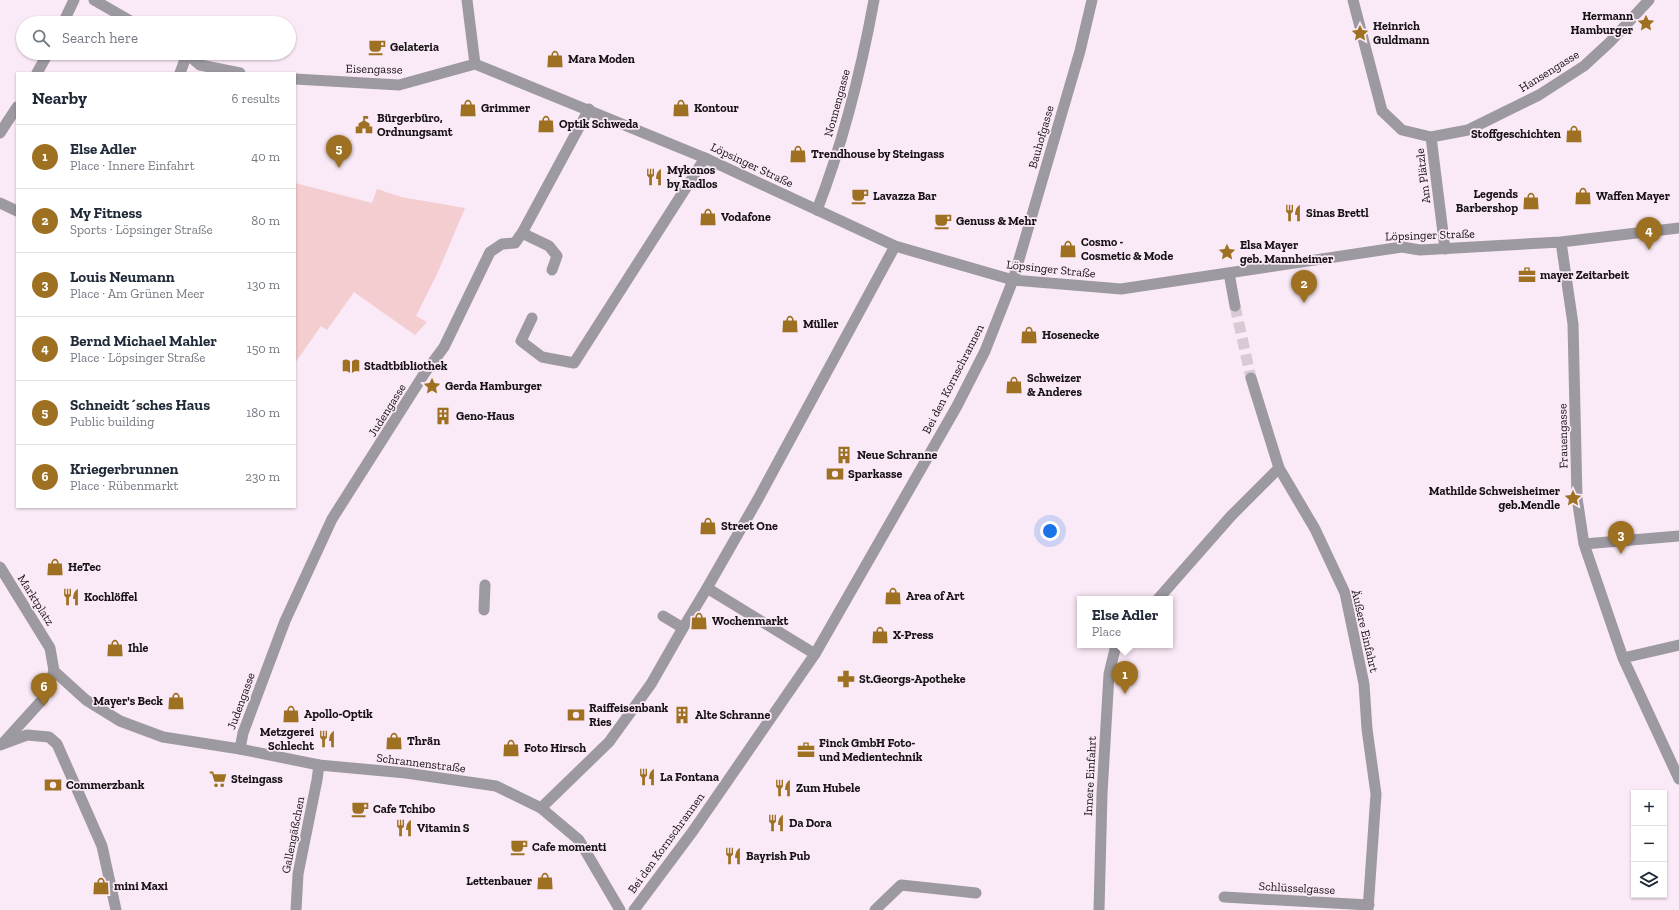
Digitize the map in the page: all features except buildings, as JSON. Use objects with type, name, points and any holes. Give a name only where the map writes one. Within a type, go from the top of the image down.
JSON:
[{"type":"street","points":[[67,16],[74,0]]},
{"type":"street","points":[[94,0],[122,16]]},
{"type":"street","points":[[467,0],[475,64]]},
{"type":"street","name":"Nonnengasse","points":[[817,210],[828,182],[864,51],[874,0]]},
{"type":"street","name":"Bauhofgasse","points":[[1013,280],[1080,51],[1092,0]]},
{"type":"street","points":[[1353,0],[1382,111],[1402,130],[1431,137]]},
{"type":"street","name":"Hansengasse","points":[[1468,130],[1539,95],[1584,66],[1610,42],[1649,0]]},
{"type":"street","points":[[38,72],[44,60]]},
{"type":"street","points":[[180,72],[185,60]]},
{"type":"street","points":[[195,60],[200,65],[235,72]]},
{"type":"street","name":"Eisengasse","points":[[296,79],[399,85],[475,64]]},
{"type":"street","name":"Löpsinger Straße","points":[[475,64],[589,109],[705,158],[895,246],[1013,280],[1121,289],[1402,247],[1420,250],[1561,242],[1679,228]]},
{"type":"street","points":[[0,133],[16,109]]},
{"type":"street","name":"Judengasse","points":[[240,749],[243,733],[285,621],[332,519],[424,374],[444,347],[490,252],[502,244],[515,243],[522,233],[589,109]]},
{"type":"street","name":"Am Plätzle","points":[[1445,249],[1431,137],[1468,130]]},
{"type":"street","points":[[532,318],[522,341],[541,358],[574,363],[705,158]]},
{"type":"street","points":[[0,203],[16,210]]},
{"type":"street","points":[[522,233],[549,246],[557,256],[552,270]]},
{"type":"street","name":"Frauengasse","points":[[1561,242],[1573,324],[1577,498],[1584,544],[1623,658],[1679,779]]},
{"type":"street","points":[[541,808],[609,742],[651,684],[758,500],[895,246]]},
{"type":"street","points":[[1229,273],[1235,306]]},
{"type":"street","name":"Bei den Kornschrannen","points":[[634,910],[693,831],[815,654],[957,406],[985,351],[1013,280]]},
{"type":"street","name":"Äußere Einfahrt","points":[[1251,378],[1279,468],[1314,529],[1345,593],[1364,684],[1367,729],[1376,794],[1368,908]]},
{"type":"street","points":[[1161,596],[1231,516],[1279,468]]},
{"type":"street","points":[[1584,544],[1679,536]]},
{"type":"street","name":"Marktplatz","points":[[0,567],[50,648],[54,670]]},
{"type":"street","points":[[484,610],[485,585]]},
{"type":"street","points":[[707,588],[815,654]]},
{"type":"street","points":[[663,616],[683,628]]},
{"type":"street","points":[[1623,658],[1679,645]]},
{"type":"street","name":"Innere Einfahrt","points":[[1099,910],[1102,794],[1109,674],[1115,648]]},
{"type":"street","points":[[2,744],[43,699],[54,670]]},
{"type":"street","name":"Schrannenstraße","points":[[54,670],[86,700],[120,721],[164,737],[240,749],[318,765],[406,773],[496,786],[541,808],[579,840],[620,910]]},
{"type":"street","points":[[2,744],[27,735],[49,737],[57,744],[102,846],[116,910]]},
{"type":"street","name":"Gallengäßchen","points":[[296,910],[298,874],[317,780],[318,765]]},
{"type":"street","points":[[874,910],[901,886],[976,894]]},
{"type":"street","name":"Schlüsselgasse","points":[[1224,896],[1368,908]]},
{"type":"shaded area","points":[[296,183],[372,203],[377,189],[401,197],[465,208],[438,272],[416,316],[427,322],[415,335],[354,292],[327,330],[321,326],[296,362]]},
{"type":"tunnel","points":[[1235,306],[1251,378]]},
{"type":"place","name":"Hermann Hamburger","points":[[1646,23]]},
{"type":"place","name":"Heinrich Guldmann","points":[[1360,33]]},
{"type":"place","name":"Gelateria","points":[[377,47]]},
{"type":"place","name":"Mara Moden","points":[[555,59]]},
{"type":"place","name":"Grimmer","points":[[468,108]]},
{"type":"place","name":"Kontour","points":[[681,108]]},
{"type":"place","name":"Optik Schweda","points":[[546,124]]},
{"type":"place","name":"Bürgerbüro, Ordnungsamt","points":[[364,125]]},
{"type":"place","name":"Stoffgeschichten","points":[[1574,134]]},
{"type":"place","name":"Trendhouse by Steingass","points":[[798,154]]},
{"type":"place","name":"Schneidt´sches Haus","points":[[339,168]]},
{"type":"place","name":"Mykonos by Radlos","points":[[654,177]]},
{"type":"place","name":"Lavazza Bar","points":[[860,196]]},
{"type":"place","name":"Waffen Mayer","points":[[1583,196]]},
{"type":"place","name":"Legends Barbershop","points":[[1531,201]]},
{"type":"place","name":"Sinas Brettl","points":[[1293,213]]},
{"type":"place","name":"Vodafone","points":[[708,217]]},
{"type":"place","name":"Genuss & Mehr","points":[[943,221]]},
{"type":"place","name":"Cosmo - Cosmetic & Mode","points":[[1068,249]]},
{"type":"place","name":"Bernd Michael Mahler","points":[[1649,250]]},
{"type":"place","name":"Elsa Mayer geb. Mannheimer","points":[[1227,252]]},
{"type":"place","name":"mayer Zeitarbeit","points":[[1527,275]]},
{"type":"place","name":"My Fitness","points":[[1304,303]]},
{"type":"place","name":"Müller","points":[[790,324]]},
{"type":"place","name":"Hosenecke","points":[[1029,335]]},
{"type":"place","name":"Stadtbibliothek","points":[[351,366]]},
{"type":"place","name":"Schweizer & Anderes","points":[[1014,385]]},
{"type":"place","name":"Gerda Hamburger","points":[[432,386]]},
{"type":"place","name":"Geno-Haus","points":[[443,416]]},
{"type":"place","name":"Neue Schranne","points":[[844,455]]},
{"type":"place","name":"Sparkasse","points":[[835,474]]},
{"type":"place","name":"Mathilde Schweisheimer geb.Mendle","points":[[1573,498]]},
{"type":"place","name":"Street One","points":[[708,526]]},
{"type":"place","name":"Louis Neumann","points":[[1621,554]]},
{"type":"place","name":"HeTec","points":[[55,567]]},
{"type":"place","name":"Area of Art","points":[[893,596]]},
{"type":"place","name":"Kochlöffel","points":[[71,597]]},
{"type":"place","name":"Wochenmarkt","points":[[699,621]]},
{"type":"place","name":"X-Press","points":[[880,635]]},
{"type":"place","name":"Ihle","points":[[115,648]]},
{"type":"place","name":"St.Georgs-Apotheke","points":[[846,679]]},
{"type":"place","name":"Else Adler","points":[[1125,694]]},
{"type":"place","name":"Mayer's Beck","points":[[176,701]]},
{"type":"place","name":"Kriegerbrunnen","points":[[44,706]]},
{"type":"place","name":"Apollo-Optik","points":[[291,714]]},
{"type":"place","name":"Raiffeisenbank Ries","points":[[576,715]]},
{"type":"place","name":"Alte Schranne","points":[[682,715]]},
{"type":"place","name":"Metzgerei Schlecht","points":[[327,739]]},
{"type":"place","name":"Thrän","points":[[394,741]]},
{"type":"place","name":"Foto Hirsch","points":[[511,748]]},
{"type":"place","name":"Finck GmbH Foto- und Medientechnik","points":[[806,750]]},
{"type":"place","name":"La Fontana","points":[[647,777]]},
{"type":"place","name":"Steingass","points":[[218,779]]},
{"type":"place","name":"Commerzbank","points":[[53,785]]},
{"type":"place","name":"Zum Hubele","points":[[783,788]]},
{"type":"place","name":"Cafe Tchibo","points":[[360,809]]},
{"type":"place","name":"Da Dora","points":[[776,823]]},
{"type":"place","name":"Vitamin S","points":[[404,828]]},
{"type":"place","name":"Cafe momenti","points":[[519,847]]},
{"type":"place","name":"Bayrish Pub","points":[[733,856]]},
{"type":"place","name":"Lettenbauer","points":[[545,881]]},
{"type":"place","name":"mini Maxi","points":[[101,886]]}]
